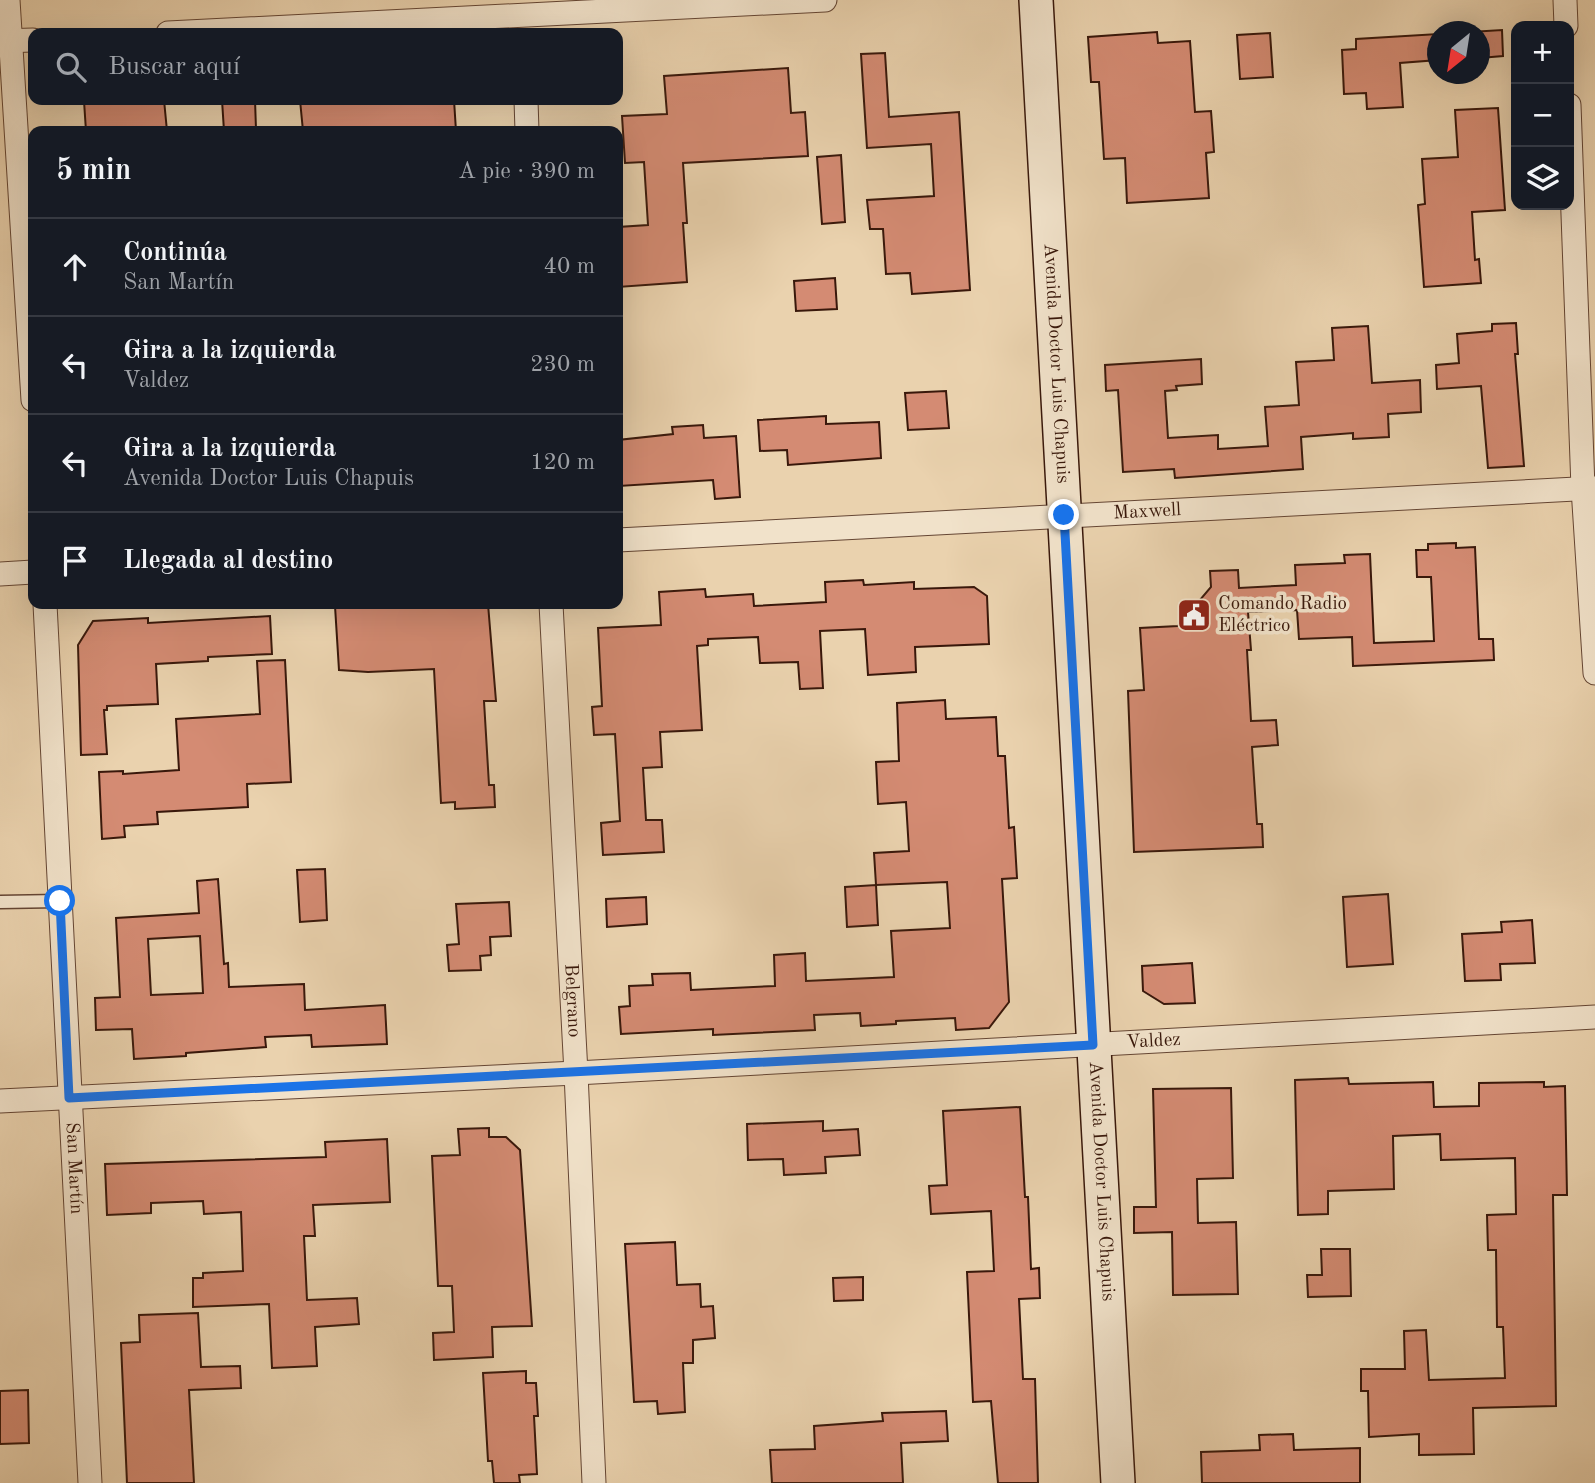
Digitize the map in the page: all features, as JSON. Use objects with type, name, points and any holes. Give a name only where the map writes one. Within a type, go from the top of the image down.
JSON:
[{"type":"main road","name":"Avenida Doctor Luis Chapuis","points":[[1036,0],[1118,1483]]},
{"type":"street","points":[[8,0],[15,41],[28,300]]},
{"type":"street","points":[[272,28],[825,0]]},
{"type":"street","points":[[1565,0],[1566,21]]},
{"type":"street","points":[[526,105],[527,126]]},
{"type":"street","points":[[1571,147],[1589,488],[1595,673]]},
{"type":"street","name":"Maxwell","points":[[623,540],[1589,488]]},
{"type":"street","points":[[0,574],[28,572]]},
{"type":"street","name":"San Martín","points":[[45,609],[90,1483]]},
{"type":"street","name":"Belgrano","points":[[551,609],[594,1483]]},
{"type":"street","name":"Valdez","points":[[0,1101],[576,1073],[1595,1017]]},
{"type":"lane","points":[[0,902],[60,901]]},
{"type":"building","points":[[1502,30],[1503,56],[1490,57],[1490,31]]},
{"type":"building","points":[[1157,32],[1158,43],[1190,41],[1195,112],[1211,111],[1214,152],[1206,153],[1209,198],[1127,203],[1125,158],[1104,159],[1099,82],[1091,82],[1088,37]]},
{"type":"building","points":[[1270,33],[1273,77],[1240,79],[1237,35]]},
{"type":"building","points":[[1427,35],[1427,61],[1400,63],[1403,107],[1367,109],[1366,93],[1344,94],[1342,50],[1356,49],[1356,39]]},
{"type":"building","points":[[885,53],[889,117],[959,112],[970,290],[912,294],[910,273],[886,274],[883,229],[870,229],[867,200],[934,196],[931,144],[867,148],[861,54]]},
{"type":"building","points":[[788,68],[791,113],[805,112],[808,156],[683,163],[687,282],[623,287],[623,227],[648,225],[644,162],[625,163],[622,116],[667,114],[664,76]]},
{"type":"building","points":[[84,105],[164,105],[167,126],[86,126]]},
{"type":"building","points":[[222,105],[255,105],[256,126],[224,126]]},
{"type":"building","points":[[300,105],[454,105],[456,126],[303,126]]},
{"type":"building","points":[[1498,108],[1505,210],[1472,212],[1475,260],[1479,259],[1481,283],[1424,287],[1418,205],[1425,204],[1422,159],[1458,157],[1455,110]]},
{"type":"building","points":[[841,155],[845,222],[822,224],[817,157]]},
{"type":"building","points":[[835,278],[837,309],[796,311],[794,281]]},
{"type":"building","points":[[1516,323],[1518,354],[1515,354],[1524,466],[1488,468],[1481,386],[1437,389],[1436,365],[1459,363],[1457,334],[1492,331],[1492,324]]},
{"type":"building","points":[[1368,326],[1372,383],[1420,380],[1421,412],[1388,414],[1389,437],[1353,439],[1353,433],[1301,437],[1303,469],[1175,478],[1174,469],[1123,472],[1118,390],[1106,391],[1105,365],[1201,359],[1202,384],[1176,386],[1177,390],[1165,391],[1168,438],[1218,435],[1218,449],[1268,446],[1265,407],[1299,405],[1296,362],[1334,360],[1332,328]]},
{"type":"building","points":[[946,391],[949,428],[908,430],[905,393]]},
{"type":"building","points":[[826,416],[826,424],[879,422],[881,458],[788,465],[787,450],[760,451],[758,420]]},
{"type":"building","points":[[703,425],[704,438],[736,436],[740,497],[715,499],[713,480],[623,486],[623,439],[673,434],[672,427]]},
{"type":"building","points":[[1456,543],[1456,548],[1475,547],[1479,639],[1493,639],[1494,660],[1353,666],[1352,637],[1299,639],[1297,610],[1248,612],[1251,721],[1276,720],[1278,745],[1252,747],[1257,824],[1262,824],[1263,847],[1134,852],[1128,691],[1144,690],[1140,628],[1178,626],[1211,587],[1210,571],[1238,570],[1239,588],[1296,585],[1295,565],[1345,563],[1344,555],[1370,554],[1374,643],[1434,641],[1431,577],[1417,577],[1416,550],[1428,550],[1428,544]]},
{"type":"building","points":[[863,580],[864,585],[914,582],[914,589],[974,587],[987,596],[989,644],[915,647],[916,672],[868,675],[865,629],[820,631],[823,688],[800,689],[798,662],[760,663],[758,637],[708,639],[708,645],[697,646],[702,730],[660,732],[662,767],[643,768],[646,820],[662,820],[664,852],[603,855],[601,823],[620,821],[615,734],[594,735],[592,707],[602,706],[598,628],[661,625],[659,592],[705,589],[706,597],[753,594],[754,606],[826,602],[825,582]]},
{"type":"building","points":[[335,609],[488,609],[496,701],[484,701],[489,785],[494,785],[495,807],[455,809],[455,802],[441,803],[434,669],[368,672],[339,670]]},
{"type":"building","points":[[270,616],[272,654],[208,657],[208,661],[156,664],[158,704],[107,706],[107,710],[104,710],[107,754],[81,755],[78,645],[93,621],[148,618],[148,623]]},
{"type":"building","points":[[285,660],[291,782],[247,784],[248,807],[157,812],[158,824],[124,826],[125,837],[102,839],[99,772],[123,771],[123,774],[179,770],[176,719],[260,714],[257,661]]},
{"type":"building","points":[[945,700],[946,719],[996,717],[998,756],[1005,756],[1009,828],[1014,827],[1017,878],[1002,879],[1009,1002],[989,1028],[956,1030],[955,1018],[861,1026],[860,1013],[814,1015],[815,1030],[713,1035],[713,1029],[621,1034],[619,1007],[630,1006],[629,986],[653,985],[652,974],[690,973],[691,990],[775,986],[774,955],[805,953],[806,981],[894,977],[891,931],[950,928],[947,882],[876,885],[874,853],[909,851],[906,802],[878,804],[876,762],[899,761],[897,703]]},
{"type":"building","points":[[325,869],[327,920],[300,922],[297,870]]},
{"type":"building","points":[[218,879],[224,964],[228,963],[229,987],[304,984],[305,1010],[385,1005],[387,1044],[312,1047],[311,1035],[265,1037],[266,1047],[134,1059],[132,1029],[96,1030],[95,998],[120,997],[116,918],[199,913],[197,881]],"holes":[[[200,936],[203,993],[151,995],[148,939]]]},
{"type":"building","points":[[876,885],[878,925],[847,927],[845,887]]},
{"type":"building","points":[[1388,894],[1393,964],[1347,967],[1343,897]]},
{"type":"building","points":[[646,897],[647,924],[607,927],[606,899]]},
{"type":"building","points":[[509,902],[511,936],[490,937],[491,955],[480,956],[481,970],[449,971],[447,945],[459,944],[456,904]]},
{"type":"building","points":[[1532,920],[1535,963],[1500,964],[1501,980],[1465,981],[1462,934],[1502,932],[1501,922]]},
{"type":"building","points":[[1192,963],[1195,1003],[1164,1004],[1143,991],[1142,966]]},
{"type":"building","points":[[1348,1078],[1349,1084],[1433,1082],[1434,1107],[1479,1106],[1479,1083],[1544,1082],[1544,1087],[1565,1086],[1567,1195],[1553,1195],[1556,1406],[1473,1408],[1474,1454],[1419,1455],[1419,1434],[1369,1437],[1368,1391],[1361,1391],[1361,1369],[1405,1369],[1404,1331],[1426,1330],[1429,1380],[1505,1378],[1503,1327],[1497,1327],[1496,1250],[1488,1250],[1487,1215],[1516,1214],[1515,1158],[1441,1160],[1440,1134],[1393,1136],[1394,1189],[1328,1191],[1328,1214],[1298,1215],[1295,1080]]},
{"type":"building","points":[[1231,1088],[1233,1178],[1197,1179],[1198,1223],[1236,1222],[1238,1294],[1173,1295],[1172,1232],[1134,1233],[1134,1207],[1156,1207],[1153,1089]]},
{"type":"building","points":[[1020,1107],[1031,1269],[1039,1268],[1040,1298],[1019,1299],[1023,1379],[1035,1379],[1038,1483],[998,1483],[991,1401],[973,1402],[967,1272],[994,1271],[991,1211],[931,1214],[929,1186],[947,1185],[943,1111]]},
{"type":"building","points":[[823,1121],[823,1131],[858,1129],[860,1155],[825,1157],[826,1173],[784,1175],[783,1159],[748,1160],[747,1124]]},
{"type":"building","points":[[489,1128],[489,1137],[506,1137],[520,1150],[532,1326],[492,1327],[493,1357],[434,1360],[433,1333],[454,1332],[452,1286],[438,1286],[432,1156],[460,1155],[458,1129]]},
{"type":"building","points":[[387,1139],[390,1202],[313,1205],[315,1236],[304,1236],[307,1300],[357,1298],[359,1324],[315,1327],[317,1366],[272,1368],[269,1304],[193,1307],[193,1278],[203,1278],[203,1273],[243,1271],[241,1212],[204,1214],[203,1201],[151,1203],[151,1213],[107,1215],[105,1164],[326,1157],[325,1142]]},
{"type":"building","points":[[675,1242],[677,1285],[700,1284],[701,1307],[713,1306],[715,1338],[693,1340],[693,1363],[683,1363],[685,1412],[658,1414],[657,1401],[634,1402],[625,1244]]},
{"type":"building","points":[[1321,1249],[1350,1249],[1351,1296],[1308,1297],[1307,1275],[1322,1275]]},
{"type":"building","points":[[863,1277],[863,1300],[834,1301],[833,1278]]},
{"type":"building","points":[[198,1313],[201,1367],[240,1366],[241,1388],[189,1390],[194,1483],[127,1483],[121,1343],[140,1342],[139,1315]]},
{"type":"building","points":[[526,1371],[526,1383],[536,1383],[538,1416],[534,1416],[537,1474],[519,1475],[520,1483],[494,1483],[492,1461],[488,1461],[483,1373]]},
{"type":"building","points":[[28,1390],[29,1443],[0,1444],[0,1391]]},
{"type":"building","points":[[946,1411],[948,1441],[901,1443],[903,1483],[772,1483],[770,1450],[815,1449],[814,1426],[883,1421],[882,1413]]},
{"type":"building","points":[[1293,1434],[1294,1450],[1360,1448],[1360,1483],[1202,1483],[1201,1452],[1260,1450],[1259,1435]]},
{"type":"place","name":"Comando Radio Eléctrico","points":[[1194,615]]},
{"type":"route","points":[[60,901],[69,1098],[1093,1045],[1064,515]]}]
